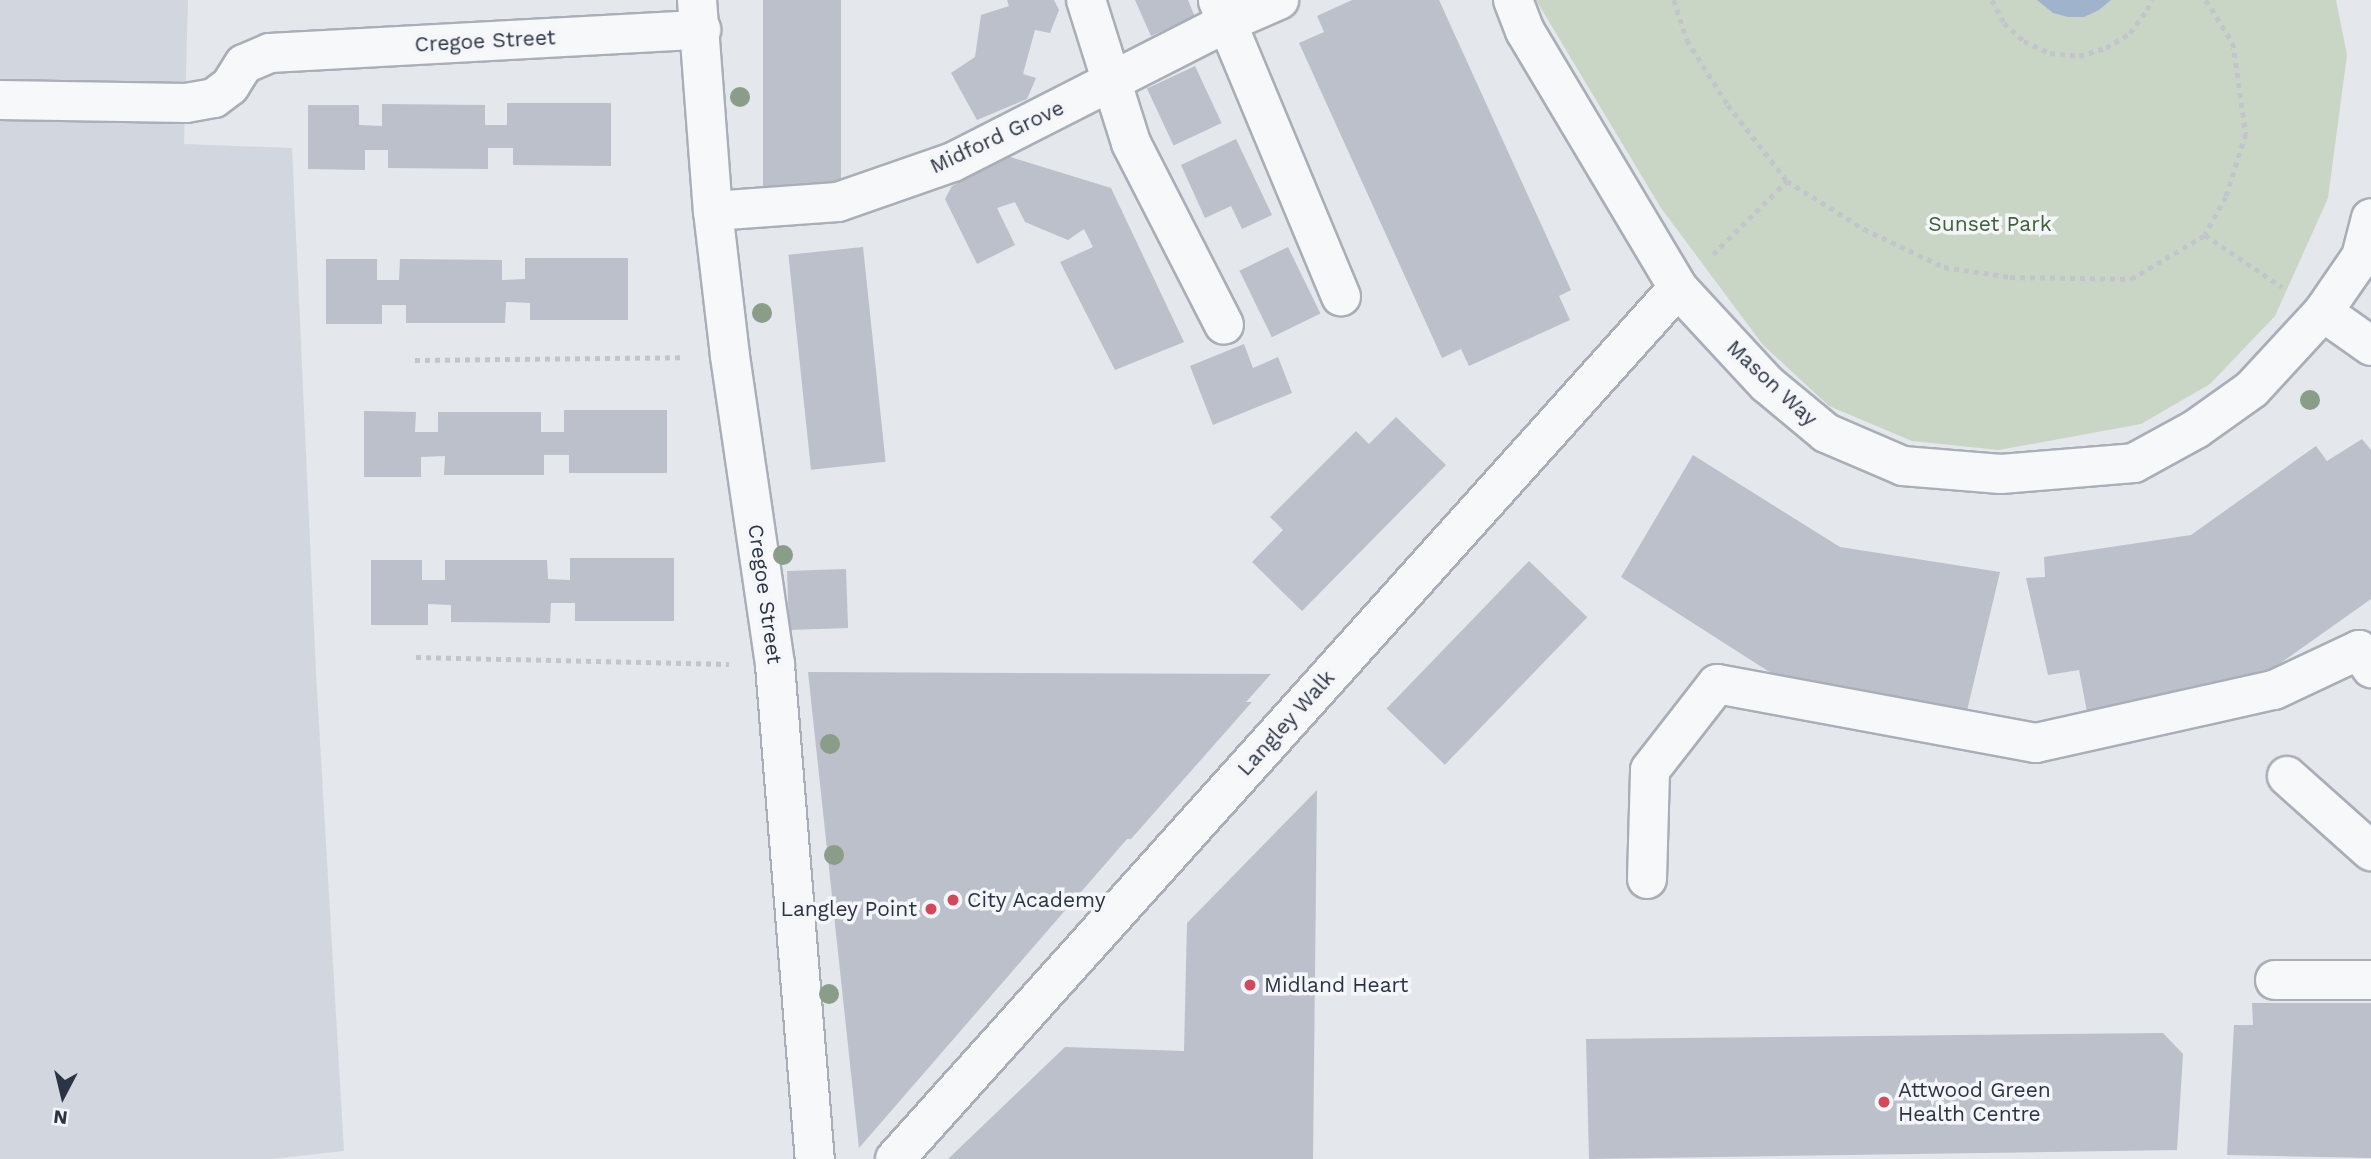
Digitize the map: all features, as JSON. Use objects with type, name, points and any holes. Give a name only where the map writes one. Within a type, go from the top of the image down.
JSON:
[{"type":"street","points":[[1086,0],[1131,143],[1224,325]]},
{"type":"street","name":"Midford Grove","points":[[713,211],[838,202],[953,162],[1110,82],[1222,12],[1279,0]]},
{"type":"street","name":"Mason Way","points":[[1513,0],[1525,31],[1678,288],[1767,384],[1826,433],[1903,466],[2001,474],[2134,463],[2196,429],[2252,389],[2323,312],[2361,257],[2371,218]]},
{"type":"street","points":[[1222,12],[1341,296]]},
{"type":"street","name":"Cregoe Street","points":[[0,100],[186,103],[214,98],[230,86],[244,64],[270,53],[699,15],[713,211],[730,356],[775,665],[815,1159]]},
{"type":"street","name":"Langley Walk","points":[[895,1159],[1678,288]]},
{"type":"street","points":[[2323,312],[2371,346]]},
{"type":"street","points":[[1647,879],[1650,769],[1717,684],[2036,743],[2274,690],[2360,650],[2371,667]]},
{"type":"street","points":[[2287,776],[2371,851]]},
{"type":"street","points":[[2275,980],[2371,980]]},
{"type":"path","points":[[1674,0],[1687,40],[1728,105],[1787,181],[1864,229],[1944,267],[2010,277],[2131,278],[2204,234],[2226,197],[2246,134],[2233,43],[2206,0]]},
{"type":"path","points":[[1992,0],[2004,23],[2024,41],[2050,53],[2079,56],[2106,48],[2130,33],[2151,0]]},
{"type":"path","points":[[1678,288],[1787,181]]},
{"type":"path","points":[[2204,234],[2256,272],[2323,312]]},
{"type":"path","points":[[415,360],[730,356]]},
{"type":"path","points":[[416,657],[775,665]]},
{"type":"shaded area","points":[[0,0],[188,0],[184,144],[292,148],[316,673],[344,1151],[272,1159],[0,1159]]},
{"type":"green space","name":"Sunset Park","points":[[1536,0],[2336,0],[2347,55],[2328,198],[2275,316],[2210,384],[2141,424],[1999,450],[1912,441],[1829,406],[1763,345],[1661,208]]},
{"type":"water","points":[[2037,0],[2111,0],[2084,17],[2068,17],[2053,13]]},
{"type":"building","points":[[763,0],[841,0],[841,189],[763,189]]},
{"type":"building","points":[[1007,0],[1054,0],[1059,10],[1050,33],[1035,30],[1023,74],[1036,78],[1027,99],[977,120],[951,73],[975,57],[981,15],[1009,6]]},
{"type":"building","points":[[1135,0],[1188,0],[1195,17],[1151,36]]},
{"type":"building","points":[[1352,0],[1439,0],[1571,290],[1559,296],[1570,320],[1469,366],[1461,349],[1442,358],[1299,43],[1324,32],[1317,16]]},
{"type":"building","points":[[1195,66],[1222,123],[1174,145],[1147,88]]},
{"type":"building","points":[[507,103],[611,103],[611,166],[513,165],[513,148],[488,148],[488,169],[388,168],[388,150],[365,150],[365,170],[308,169],[308,105],[359,105],[359,125],[382,126],[382,104],[485,105],[485,125],[507,125]]},
{"type":"building","points":[[1236,139],[1272,215],[1242,229],[1231,206],[1205,218],[1181,165]]},
{"type":"building","points":[[1007,156],[1111,188],[1184,342],[1115,370],[1060,262],[1093,247],[1084,229],[1068,240],[1025,222],[1015,202],[997,208],[1015,245],[977,264],[945,199],[952,186]]},
{"type":"building","points":[[863,247],[886,462],[811,470],[788,255]]},
{"type":"building","points":[[1288,247],[1320,314],[1272,337],[1239,271]]},
{"type":"building","points":[[525,258],[628,258],[628,320],[530,320],[530,303],[506,302],[505,323],[406,323],[406,305],[382,305],[382,324],[326,324],[326,259],[377,259],[377,280],[399,280],[400,259],[502,260],[502,280],[525,279]]},
{"type":"building","points":[[1244,344],[1253,368],[1278,357],[1292,393],[1213,425],[1190,366]]},
{"type":"building","points":[[564,410],[667,410],[667,473],[569,473],[569,455],[544,455],[544,475],[444,475],[445,456],[421,457],[421,477],[364,477],[364,411],[416,412],[415,432],[438,432],[438,412],[541,412],[541,432],[564,432]]},
{"type":"building","points":[[1396,417],[1446,465],[1302,611],[1252,562],[1283,530],[1270,517],[1356,431],[1369,444]]},
{"type":"building","points":[[2362,439],[2371,450],[2371,599],[2265,674],[2088,717],[2079,670],[2048,675],[2026,578],[2045,577],[2044,557],[2191,535],[2316,446],[2327,461]]},
{"type":"building","points":[[1693,455],[1840,547],[2000,572],[1965,719],[1793,687],[1621,577]]},
{"type":"building","points":[[570,558],[674,558],[674,621],[575,621],[575,603],[551,603],[550,623],[451,622],[451,605],[428,604],[428,625],[371,625],[371,560],[422,560],[422,580],[445,580],[445,560],[547,560],[548,579],[570,580]]},
{"type":"building","points":[[1529,561],[1587,617],[1445,765],[1387,708]]},
{"type":"building","points":[[846,569],[848,628],[789,630],[787,571]]},
{"type":"building","name":"Langley Point","points":[[808,672],[1271,674],[1246,702],[1252,702],[1131,839],[1127,839],[859,1148]]},
{"type":"building","name":"Midland Heart","points":[[1317,790],[1313,1159],[948,1159],[1065,1047],[1184,1051],[1187,923]]},
{"type":"building","points":[[2252,1003],[2371,1003],[2371,1158],[2227,1155],[2234,1025],[2253,1025]]},
{"type":"building","name":"Attwood Green Health Centre","points":[[2163,1033],[2183,1054],[2177,1150],[1589,1159],[1586,1039]]},
{"type":"place","name":"City Academy","points":[[953,900]]},
{"type":"place","name":"Langley Point","points":[[931,909]]},
{"type":"place","name":"Midland Heart","points":[[1250,985]]},
{"type":"place","name":"Attwood Green Health Centre","points":[[1884,1102]]}]
